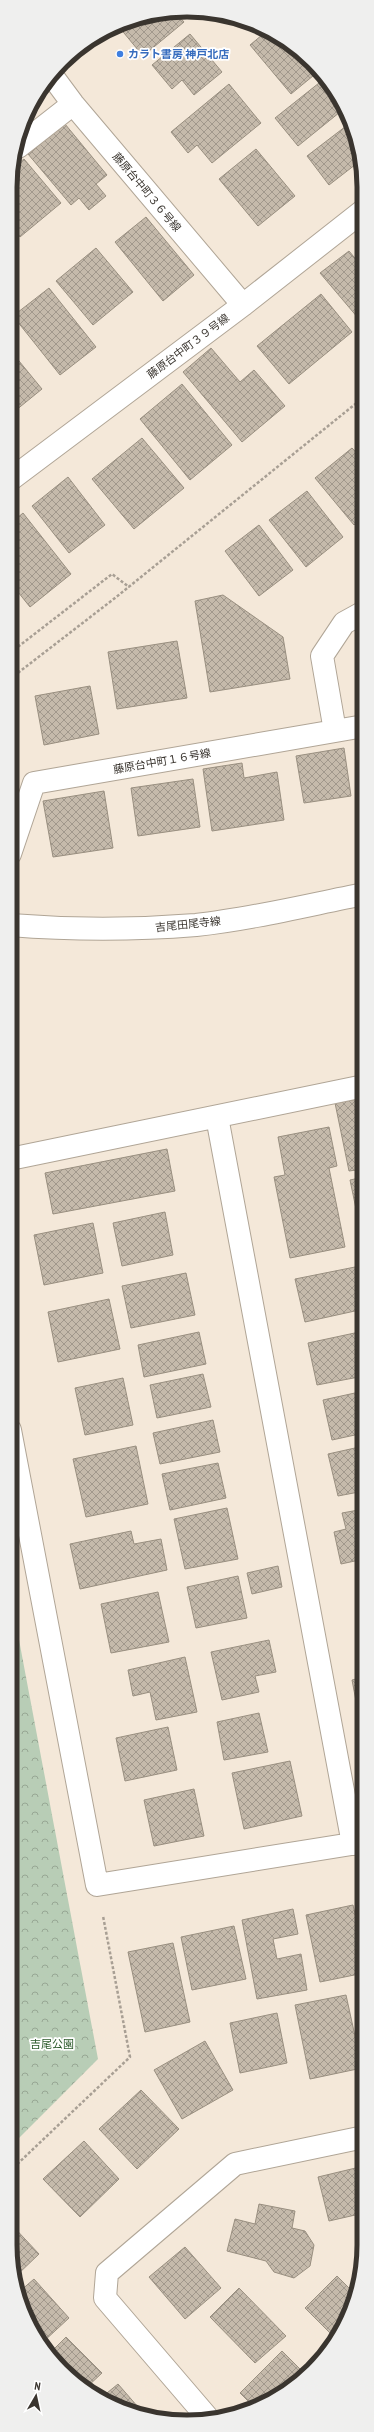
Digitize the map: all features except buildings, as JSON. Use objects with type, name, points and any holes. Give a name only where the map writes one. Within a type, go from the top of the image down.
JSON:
[{"type":"street","name":"藤原台中町３６号線","points":[[55,80],[73,104],[243,305]]},
{"type":"street","points":[[23,143],[73,104]]},
{"type":"street","name":"藤原台中町３９号線","points":[[17,475],[243,305],[357,215]]},
{"type":"street","points":[[335,731],[322,656],[344,623],[357,616]]},
{"type":"street","name":"藤原台中町１６号線","points":[[17,834],[34,784],[357,727]]},
{"type":"street","name":"吉尾田尾寺線","points":[[17,926],[56,929],[124,929],[197,924],[357,895]]},
{"type":"street","points":[[17,1158],[357,1087]]},
{"type":"street","points":[[217,1117],[357,1838]]},
{"type":"street","points":[[17,1467],[97,1885],[357,1843]]},
{"type":"street","points":[[204,2414],[105,2298],[107,2273],[235,2164],[357,2138]]},
{"type":"path","points":[[17,673],[129,587],[357,403]]},
{"type":"path","points":[[17,648],[112,574],[129,587]]},
{"type":"path","points":[[17,2164],[130,2057],[97,1885]]},
{"type":"green space","name":"吉尾公園","points":[[17,1629],[98,2059],[17,2140]]},
{"type":"place","name":"カラト書房 神戸北店","points":[[120,54]]}]
